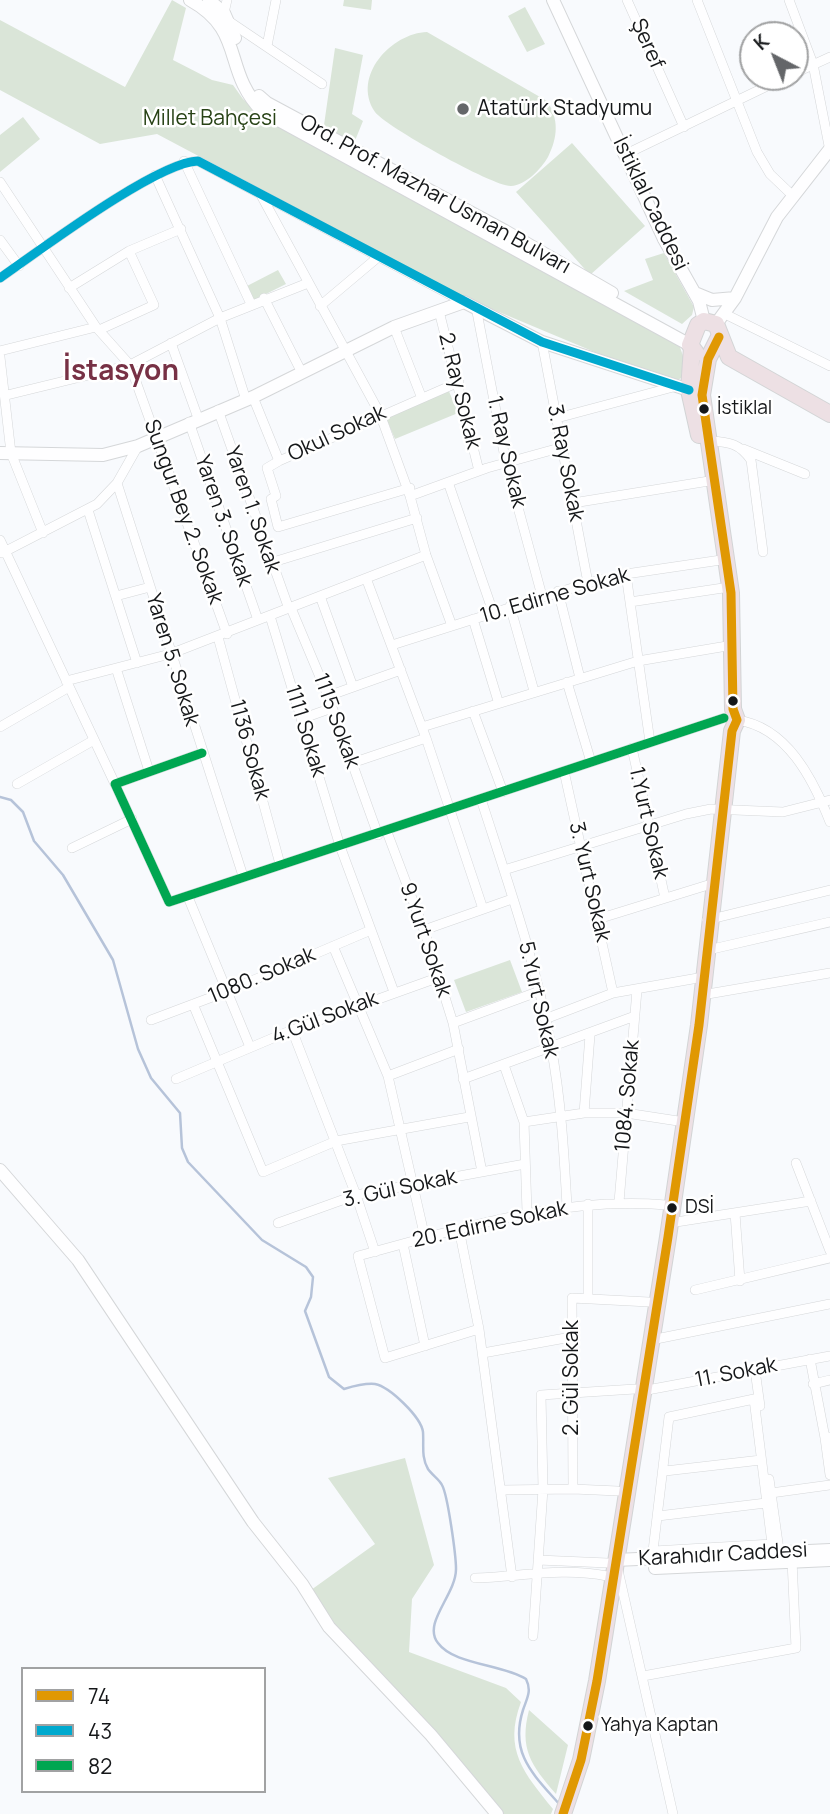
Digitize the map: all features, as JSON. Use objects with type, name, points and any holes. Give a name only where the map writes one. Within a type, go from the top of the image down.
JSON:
[{"type":"highway","points":[[563,1814],[589,1721],[613,1565],[649,1303],[708,920],[730,719],[731,593],[702,395],[711,362],[707,330]]},
{"type":"highway","points":[[707,330],[702,358],[830,425]]},
{"type":"highway","points":[[707,330],[684,388],[709,481],[721,560],[730,719]]},
{"type":"highway","points":[[707,330],[729,357],[830,414]]},
{"type":"highway","points":[[613,1565],[618,1491],[668,1237],[708,950],[708,885],[720,809]]},
{"type":"street","points":[[190,0],[224,13]]},
{"type":"street","points":[[209,0],[267,46],[322,84]]},
{"type":"street","points":[[267,46],[276,0]]},
{"type":"street","name":"İstiklal Caddesi","points":[[554,0],[664,239],[695,293],[707,330]]},
{"type":"street","name":"Şeref","points":[[627,0],[684,127]]},
{"type":"street","points":[[696,0],[763,164],[792,195]]},
{"type":"street","points":[[789,0],[813,64],[830,150],[792,195],[734,298],[707,330],[830,366]]},
{"type":"street","name":"Ord. Prof. Mazhar Usman Bulvarı","points":[[224,13],[241,84],[250,99],[262,111],[707,330]]},
{"type":"street","name":"Ord. Prof. Mazhar Usman Bulvarı","points":[[224,13],[248,83],[267,103],[505,231],[672,327],[707,330]]},
{"type":"street","points":[[809,66],[830,57]]},
{"type":"street","points":[[624,155],[757,91]]},
{"type":"street","points":[[184,161],[251,304]]},
{"type":"street","points":[[0,278],[155,175],[184,161],[198,161],[377,258],[542,342],[684,388]]},
{"type":"street","name":"Okul Sokak","points":[[155,175],[220,318],[249,399],[279,460],[421,396],[459,382]]},
{"type":"street","name":"Sungur Bey 2. Sokak","points":[[0,182],[69,288],[98,328],[130,365],[223,635]]},
{"type":"street","points":[[261,195],[380,414],[409,490],[426,555],[452,626]]},
{"type":"street","points":[[69,288],[129,251],[181,229]]},
{"type":"street","points":[[0,240],[19,265]]},
{"type":"street","points":[[0,351],[98,328],[154,304],[129,251]]},
{"type":"street","points":[[320,306],[377,258]]},
{"type":"street","points":[[7,395],[130,365],[220,318],[264,298],[308,283]]},
{"type":"street","points":[[695,293],[712,300],[734,298]]},
{"type":"street","points":[[264,298],[302,373]]},
{"type":"street","points":[[6,453],[103,455],[138,446],[194,420],[249,399],[394,327],[439,311],[470,305]]},
{"type":"street","name":"1. Ray Sokak","points":[[470,305],[506,463],[542,596]]},
{"type":"street","name":"2. Ray Sokak","points":[[439,311],[459,382],[479,471]]},
{"type":"street","points":[[394,327],[421,396]]},
{"type":"street","name":"3. Ray Sokak","points":[[542,342],[588,583]]},
{"type":"street","name":"Yaren 3. Sokak","points":[[171,343],[258,620]]},
{"type":"street","points":[[0,357],[7,395],[6,453],[43,533]]},
{"type":"street","points":[[557,418],[684,388]]},
{"type":"street","name":"Yaren 1. Sokak","points":[[218,410],[270,563],[290,609]]},
{"type":"street","points":[[710,441],[734,444],[805,474]]},
{"type":"street","points":[[2,552],[88,510],[117,483],[138,446]]},
{"type":"street","points":[[279,460],[267,468],[276,496],[271,499],[278,527],[409,490],[448,482],[563,447]]},
{"type":"street","points":[[743,449],[751,460],[763,552]]},
{"type":"street","points":[[573,503],[709,481]]},
{"type":"street","points":[[448,482],[494,612]]},
{"type":"street","name":"Yaren 5. Sokak","points":[[117,483],[243,876]]},
{"type":"street","points":[[88,510],[137,663]]},
{"type":"street","points":[[270,563],[417,518]]},
{"type":"street","points":[[0,540],[2,552],[68,684],[169,902],[280,864],[382,834],[650,741],[730,719],[763,728],[786,745],[825,801],[830,822]]},
{"type":"street","points":[[0,727],[68,684],[170,654],[223,635],[426,555]]},
{"type":"street","name":"10. Edirne Sokak","points":[[392,645],[588,583],[626,574],[721,560]]},
{"type":"street","points":[[626,574],[650,741]]},
{"type":"street","points":[[366,578],[426,738],[483,909]]},
{"type":"street","points":[[116,596],[149,587]]},
{"type":"street","points":[[630,602],[723,588]]},
{"type":"street","points":[[558,591],[580,678]]},
{"type":"street","points":[[320,596],[353,687]]},
{"type":"street","points":[[510,606],[534,691]]},
{"type":"street","name":"1115 Sokak","points":[[290,609],[328,696],[382,834]]},
{"type":"street","name":"1111 Sokak","points":[[270,616],[340,846],[394,992]]},
{"type":"street","points":[[474,619],[498,701]]},
{"type":"street","name":"1136 Sokak","points":[[223,635],[280,864]]},
{"type":"street","points":[[422,727],[498,701],[638,661],[727,646]]},
{"type":"street","points":[[116,668],[149,772]]},
{"type":"street","points":[[328,696],[401,670]]},
{"type":"street","points":[[567,682],[591,762]]},
{"type":"street","points":[[301,719],[332,708]]},
{"type":"street","points":[[473,711],[503,792]]},
{"type":"street","points":[[352,763],[426,738]]},
{"type":"street","points":[[17,784],[94,740]]},
{"type":"street","name":"1.Yurt Sokak","points":[[632,748],[665,898]]},
{"type":"street","points":[[115,784],[202,753]]},
{"type":"street","name":"3. Yurt Sokak","points":[[564,771],[613,993]]},
{"type":"street","name":"5.Yurt Sokak","points":[[481,799],[504,870],[545,1019],[561,1118],[567,1206]]},
{"type":"street","points":[[504,870],[648,823],[720,809],[783,812],[825,801]]},
{"type":"street","points":[[72,848],[132,819]]},
{"type":"street","name":"9.Yurt Sokak","points":[[382,834],[424,930],[453,1023],[469,1117],[482,1172]]},
{"type":"street","points":[[598,919],[708,885]]},
{"type":"street","points":[[708,920],[830,890]]},
{"type":"street","points":[[188,897],[250,1048]]},
{"type":"street","points":[[424,930],[512,899]]},
{"type":"street","points":[[708,950],[830,922]]},
{"type":"street","name":"1080. Sokak","points":[[151,1020],[228,991],[371,930]]},
{"type":"street","points":[[333,946],[388,1076],[425,1238]]},
{"type":"street","points":[[702,995],[830,972]]},
{"type":"street","name":"4.Gül Sokak","points":[[176,1079],[292,1030],[437,978]]},
{"type":"street","points":[[545,1019],[613,993],[698,978]]},
{"type":"street","name":"1084. Sokak","points":[[619,1202],[637,990]]},
{"type":"street","points":[[453,1023],[537,992]]},
{"type":"street","points":[[194,1004],[215,1062],[263,1172],[336,1142],[469,1117]]},
{"type":"street","points":[[463,1079],[590,1035],[621,1019],[635,1016]]},
{"type":"street","points":[[292,1030],[356,1195],[374,1252]]},
{"type":"street","points":[[584,1113],[590,1035]]},
{"type":"street","points":[[388,1076],[459,1049]]},
{"type":"street","points":[[504,1065],[524,1122],[527,1212]]},
{"type":"street","points":[[524,1122],[584,1113],[626,1113],[678,1121]]},
{"type":"street","points":[[796,1163],[830,1251]]},
{"type":"street","name":"3. Gül Sokak","points":[[278,1223],[356,1195],[525,1164]]},
{"type":"street","points":[[0,1170],[78,1260],[245,1511],[302,1584],[329,1627],[431,1735],[497,1814]]},
{"type":"street","points":[[676,1222],[811,1201]]},
{"type":"street","name":"20. Edirne Sokak","points":[[425,1346],[384,1358],[358,1256],[527,1212],[619,1202],[666,1205]]},
{"type":"street","points":[[588,1204],[588,1297]]},
{"type":"street","points":[[735,1213],[740,1281]]},
{"type":"street","points":[[459,1229],[483,1353],[512,1577]]},
{"type":"street","points":[[403,1244],[425,1346],[479,1329]]},
{"type":"street","points":[[695,1290],[830,1258]]},
{"type":"street","name":"2. Gül Sokak","points":[[573,1489],[570,1393],[572,1298],[649,1303]]},
{"type":"street","points":[[656,1339],[830,1304]]},
{"type":"street","points":[[483,1353],[571,1337]]},
{"type":"street","name":"11. Sokak","points":[[543,1489],[541,1395],[639,1390],[830,1356]]},
{"type":"street","points":[[810,1359],[813,1384],[827,1437],[830,1475]]},
{"type":"street","points":[[755,1370],[779,1550]]},
{"type":"street","points":[[813,1384],[830,1380]]},
{"type":"street","points":[[754,1399],[761,1460],[772,1544],[653,1555],[665,1471],[669,1417],[754,1399]]},
{"type":"street","points":[[665,1471],[761,1460]]},
{"type":"street","points":[[771,1493],[830,1485]]},
{"type":"street","points":[[533,1636],[543,1489]]},
{"type":"street","points":[[502,1490],[618,1491]]},
{"type":"street","points":[[658,1516],[766,1503]]},
{"type":"street","name":"Karahıdır Caddesi","points":[[613,1565],[653,1555],[830,1550]]},
{"type":"street","points":[[538,1560],[649,1568],[830,1560]]},
{"type":"street","points":[[642,1676],[796,1648],[792,1560]]},
{"type":"street","points":[[475,1578],[512,1577],[613,1565]]},
{"type":"street","points":[[613,1565],[642,1676],[673,1814]]},
{"type":"green space","name":"Millet Bahçesi","points":[[172,0],[186,8],[173,60],[212,80],[233,85],[243,99],[262,115],[663,336],[680,347],[684,359],[681,378],[678,380],[604,356],[468,299],[157,134],[100,144],[0,90],[0,20],[125,87]]},
{"type":"green space","points":[[344,0],[372,0],[371,10],[343,6]]},
{"type":"green space","points":[[525,7],[545,44],[527,52],[508,16]]},
{"type":"green space","name":"Atatürk Stadyumu","points":[[427,32],[547,101],[554,115],[554,142],[545,162],[527,180],[511,186],[484,177],[418,142],[375,112],[369,98],[368,84],[379,59],[401,40]]},
{"type":"green space","points":[[335,48],[363,55],[352,114],[363,121],[352,148],[323,132]]},
{"type":"green space","points":[[23,117],[40,139],[0,172],[0,135]]},
{"type":"green space","points":[[572,143],[645,226],[590,275],[516,192]]},
{"type":"green space","points":[[664,253],[694,307],[692,315],[682,324],[624,291],[653,280],[645,259]]},
{"type":"green space","points":[[278,270],[286,284],[254,300],[247,286]]},
{"type":"green space","points":[[448,389],[458,413],[395,439],[385,416]]},
{"type":"green space","points":[[510,960],[522,992],[466,1012],[454,980]]},
{"type":"green space","points":[[405,1458],[434,1565],[412,1599],[409,1652],[506,1688],[521,1702],[514,1734],[519,1760],[533,1784],[553,1809],[551,1814],[504,1814],[430,1729],[334,1626],[311,1590],[375,1544],[328,1478]]},
{"type":"green space","points":[[529,1710],[568,1745],[556,1794],[529,1756],[525,1736]]},
{"type":"waterway","points":[[0,797],[11,800],[23,812],[34,841],[63,875],[113,960],[138,1049],[151,1078],[180,1113],[182,1148],[188,1162],[262,1240],[306,1267],[313,1277],[311,1297],[305,1311],[329,1377],[344,1389],[367,1384],[381,1386],[404,1404],[421,1426],[426,1464],[444,1491],[456,1562],[455,1579],[437,1618],[434,1635],[438,1643],[455,1656],[526,1679],[529,1687],[519,1739],[522,1751],[533,1773],[560,1805]]},
{"type":"transit line","name":"43","points":[[0,278],[128,191],[179,165],[198,161],[542,342],[689,390]]},
{"type":"transit line","name":"74","points":[[563,1814],[581,1760],[597,1681],[668,1237],[699,1025],[732,731],[737,720],[733,709],[731,593],[702,395],[708,359],[719,337]]},
{"type":"transit line","name":"82","points":[[202,753],[115,784],[169,902],[724,718]]},
{"type":"place","name":"Atatürk Stadyumu","points":[[463,109]]},
{"type":"place","name":"İstiklal","points":[[704,409]]},
{"type":"place","name":"DSİ","points":[[672,1208]]},
{"type":"place","name":"Yahya Kaptan","points":[[588,1726]]},
{"type":"district","name":"İstasyon","points":[[121,372]]}]
